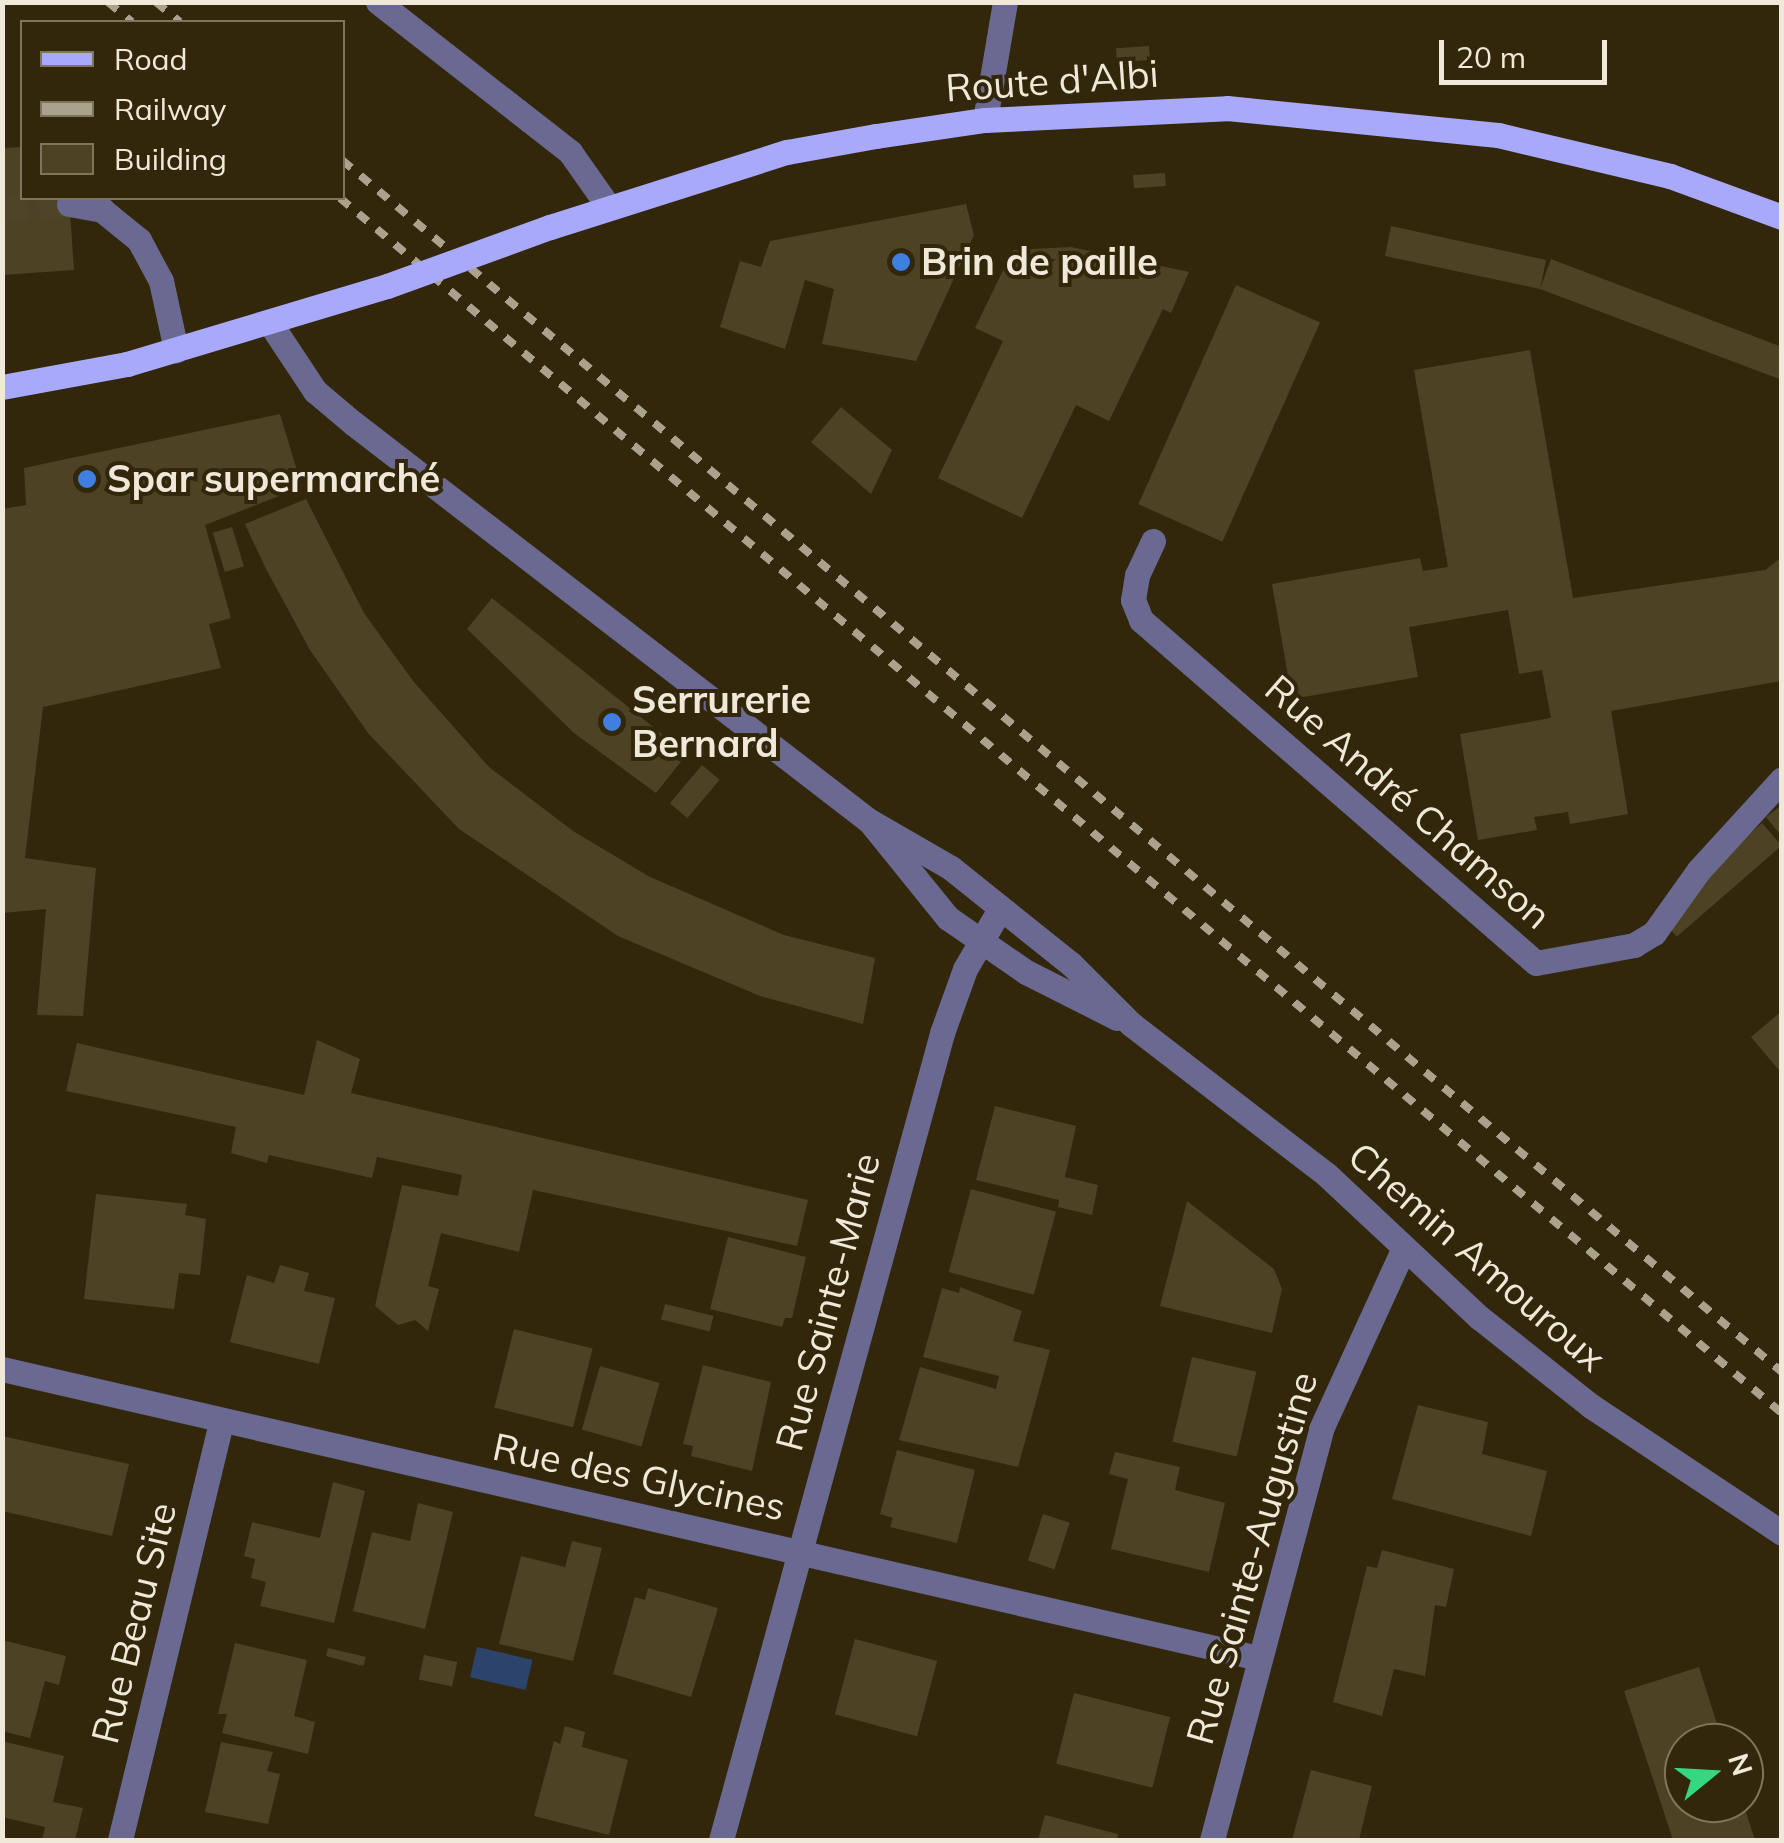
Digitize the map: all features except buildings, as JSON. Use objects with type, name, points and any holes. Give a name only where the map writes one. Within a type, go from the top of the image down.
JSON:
[{"type":"main road","name":"Route d'Albi","points":[[2,387],[176,350],[270,323],[388,286],[608,206],[786,152],[985,120],[1228,108],[1454,130],[1622,163],[1782,217]]},
{"type":"street","points":[[985,120],[1005,2]]},
{"type":"street","points":[[381,4],[570,152],[608,206]]},
{"type":"street","points":[[69,204],[102,210],[139,240],[161,280],[176,350]]},
{"type":"street","name":"Chemin Amouroux","points":[[270,323],[315,391],[354,424],[868,820],[951,868],[1071,964],[1131,1024],[1327,1174],[1404,1248],[1591,1406],[1782,1534]]},
{"type":"street","name":"Rue André Chamson","points":[[1153,541],[1137,575],[1133,600],[1142,620],[1536,964],[1634,945],[1654,933],[1699,870],[1782,779]]},
{"type":"street","name":"Chemin Amouroux","points":[[868,820],[919,888],[980,943],[1076,1001],[1131,1024]]},
{"type":"street","name":"Rue Sainte-Marie","points":[[721,1840],[942,1033],[980,943],[1000,908]]},
{"type":"street","name":"Rue Sainte-Augustine","points":[[1212,1840],[1321,1429],[1404,1248]]},
{"type":"street","name":"Rue des Glycines","points":[[2,1369],[221,1424],[800,1550],[1259,1658]]},
{"type":"street","name":"Rue Beau Site","points":[[120,1840],[221,1424]]},
{"type":"water","points":[[477,1647],[533,1660],[526,1690],[470,1677]]},
{"type":"tunnel","points":[[2,209],[69,204]]},
{"type":"railway","points":[[108,2],[130,20]]},
{"type":"railway","points":[[156,2],[178,20]]},
{"type":"railway","points":[[345,163],[1782,1372]]},
{"type":"railway","points":[[342,200],[1782,1413]]},
{"type":"place","name":"Brin de paille","points":[[901,262]]},
{"type":"place","name":"Spar supermarché","points":[[87,479]]},
{"type":"place","name":"Serrurerie Bernard","points":[[612,722]]}]
